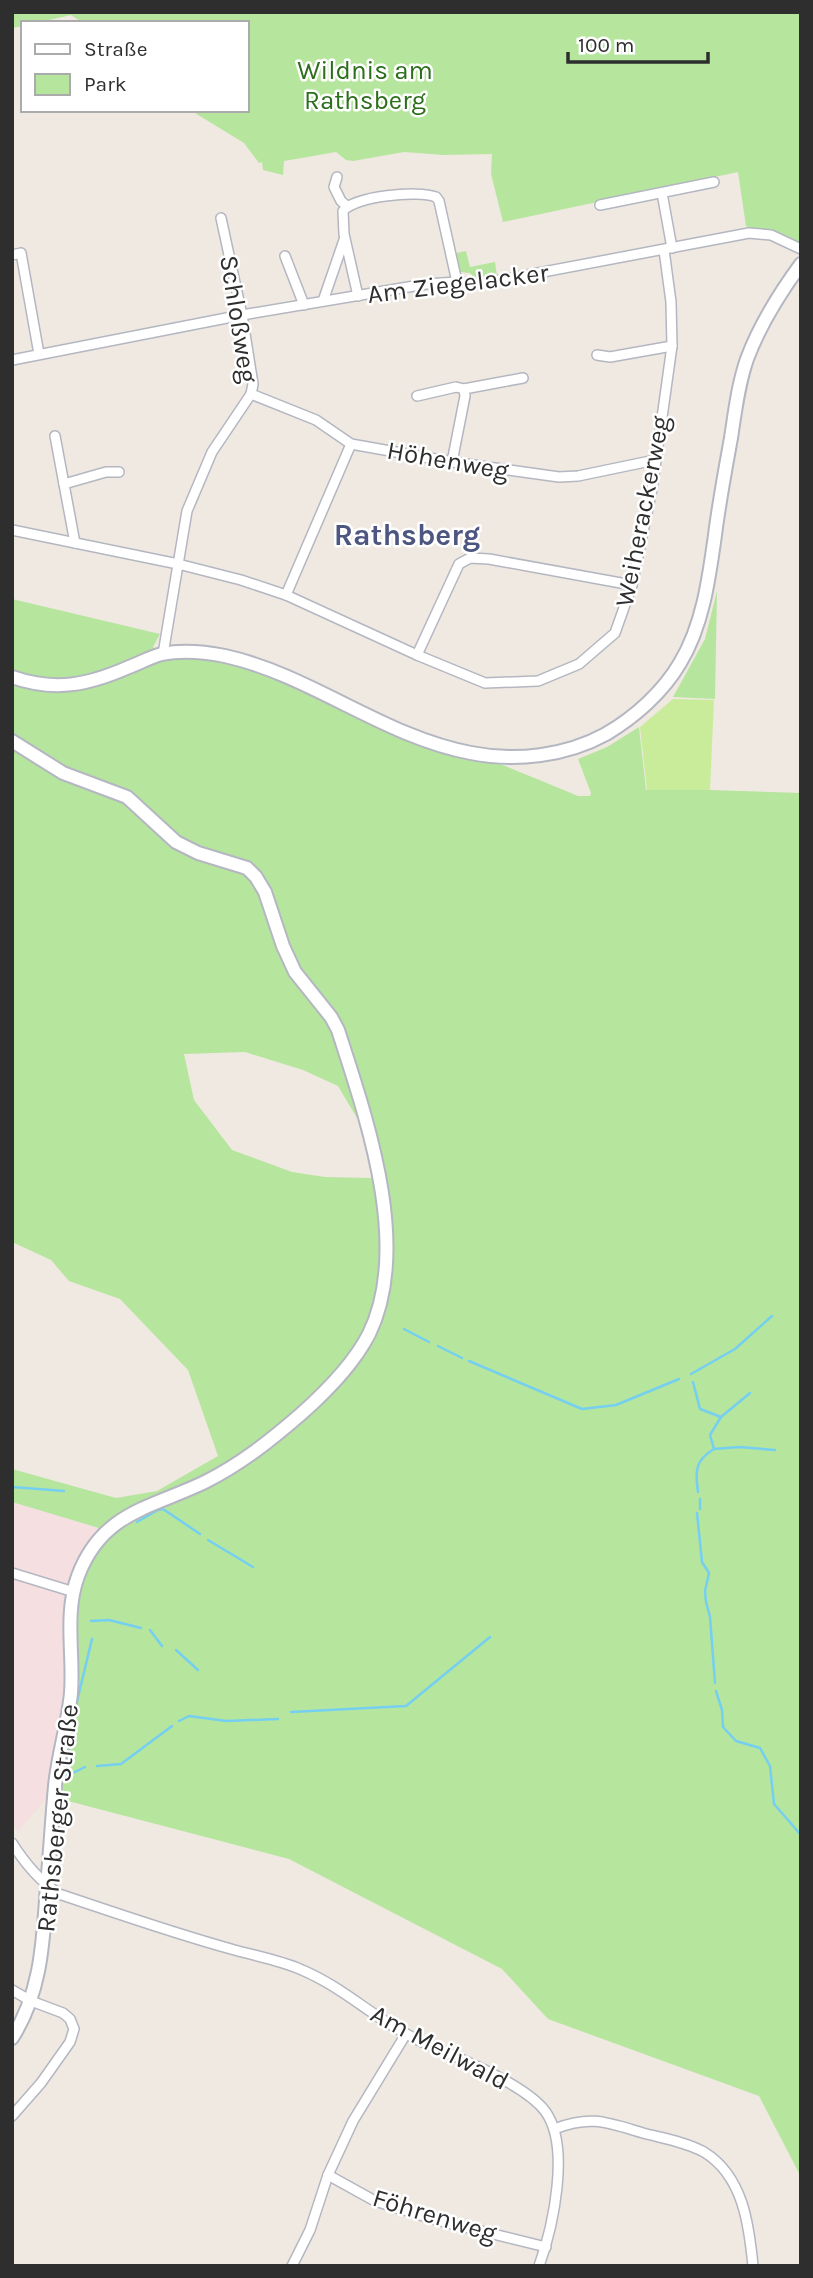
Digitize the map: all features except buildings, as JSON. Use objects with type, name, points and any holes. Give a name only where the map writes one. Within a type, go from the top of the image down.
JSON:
[{"type":"street","points":[[337,177],[334,187],[341,201],[347,206]]},
{"type":"street","points":[[600,205],[713,183]]},
{"type":"street","points":[[662,193],[668,249]]},
{"type":"street","points":[[323,301],[343,246],[343,211],[347,206],[385,196],[420,194],[436,197],[457,282]]},
{"type":"street","name":"Schloßweg","points":[[163,654],[187,511],[212,452],[251,394],[253,384],[222,218]]},
{"type":"street","name":"Am Ziegelacker","points":[[12,360],[304,304],[426,284],[481,284],[750,233],[771,235],[801,249]]},
{"type":"street","points":[[344,234],[358,296]]},
{"type":"street","name":"Weiherackerweg","points":[[12,530],[233,577],[286,595],[485,683],[538,681],[579,664],[615,633],[632,585],[672,346],[668,249]]},
{"type":"street","points":[[12,255],[20,253],[39,354]]},
{"type":"street","points":[[285,256],[304,304]]},
{"type":"street","points":[[12,677],[27,682],[67,686],[103,677],[163,654],[188,652],[223,656],[263,667],[395,727],[470,753],[498,757],[531,756],[567,751],[597,738],[626,722],[664,686],[692,639],[706,588],[737,401],[747,361],[768,313],[801,264]]},
{"type":"street","points":[[597,355],[610,357],[672,346]]},
{"type":"street","points":[[417,396],[456,387],[464,389],[523,378]]},
{"type":"street","points":[[452,462],[465,396],[464,389]]},
{"type":"street","name":"Höhenweg","points":[[251,394],[316,420],[351,444],[452,462],[559,477],[655,460]]},
{"type":"street","points":[[55,436],[75,543]]},
{"type":"street","points":[[286,595],[351,444]]},
{"type":"street","points":[[64,484],[106,472],[119,472]]},
{"type":"street","points":[[417,655],[459,564],[470,558],[489,559],[632,585]]},
{"type":"street","name":"Rathsberger Straße","points":[[12,741],[73,778],[112,789],[127,797],[176,842],[198,853],[247,868],[256,877],[265,892],[283,946],[295,972],[331,1017],[338,1030],[374,1154],[387,1232],[382,1293],[377,1315],[355,1357],[318,1398],[241,1463],[205,1482],[123,1517],[99,1540],[79,1575],[74,1592],[70,1632],[71,1693],[57,1772],[41,1966],[31,2001],[12,2038]]},
{"type":"street","points":[[12,1573],[74,1592]]},
{"type":"street","points":[[12,1843],[16,1854],[47,1886]]},
{"type":"street","name":"Am Meilwald","points":[[47,1886],[59,1894],[114,1913],[306,1971],[406,2034],[484,2071],[534,2099],[546,2112],[554,2129]]},
{"type":"street","points":[[12,1990],[31,2001],[63,2013],[74,2029],[63,2053],[12,2116]]},
{"type":"street","points":[[292,2266],[310,2230],[328,2175],[369,2092],[406,2034]]},
{"type":"street","points":[[539,2266],[553,2214],[559,2157],[554,2129],[575,2121],[596,2120],[702,2151],[723,2168],[737,2191],[748,2223],[752,2266]]},
{"type":"street","name":"Föhrenweg","points":[[328,2175],[375,2201],[436,2220],[546,2247]]},
{"type":"shaded area","points":[[12,1502],[99,1528],[89,1546],[49,1796],[18,1831],[12,1823]]},
{"type":"green space","name":"Wildnis am Rathsberg","points":[[12,12],[801,12],[801,249],[746,226],[738,172],[503,222],[491,174],[492,154],[404,152],[353,161],[346,160],[336,152],[284,161],[283,175],[263,170],[262,162],[259,163],[244,143],[193,112],[248,112],[248,21],[80,21],[71,15],[45,21],[21,21],[21,26],[12,28]]},
{"type":"green space","points":[[466,251],[470,267],[495,262],[497,277],[476,279],[470,273],[460,272],[456,253]]},
{"type":"green space","points":[[717,591],[715,699],[673,697],[705,639]]},
{"type":"green space","points":[[12,599],[160,634],[153,647],[162,660],[214,661],[265,673],[578,796],[590,796],[591,793],[578,759],[607,747],[639,727],[646,790],[801,793],[801,2177],[759,2096],[548,2019],[502,1969],[289,1859],[49,1796],[65,1708],[67,1646],[89,1546],[99,1528],[12,1502],[12,1469],[116,1498],[157,1491],[218,1456],[188,1370],[120,1299],[69,1281],[51,1260],[12,1242]],"holes":[[[245,1052],[303,1070],[338,1086],[360,1123],[373,1176],[371,1178],[325,1177],[292,1172],[232,1150],[194,1100],[184,1054]]]},
{"type":"green space","points":[[673,699],[714,700],[710,790],[647,790],[640,727]]},
{"type":"waterway","points":[[691,1374],[735,1349],[772,1316]]},
{"type":"waterway","points":[[404,1329],[429,1342]]},
{"type":"waterway","points":[[438,1346],[462,1358]]},
{"type":"waterway","points":[[469,1361],[582,1409],[616,1405],[679,1379]]},
{"type":"waterway","points":[[693,1382],[700,1409],[721,1417],[710,1435],[714,1449],[703,1458],[698,1467],[698,1492]]},
{"type":"waterway","points":[[721,1417],[750,1393]]},
{"type":"waterway","points":[[714,1449],[739,1447],[775,1450]]},
{"type":"waterway","points":[[12,1487],[64,1491]]},
{"type":"waterway","points":[[700,1499],[700,1509]]},
{"type":"waterway","points":[[137,1522],[163,1509],[200,1534]]},
{"type":"waterway","points":[[697,1513],[702,1562],[709,1573],[705,1591],[710,1617],[715,1683]]},
{"type":"waterway","points":[[208,1540],[253,1567]]},
{"type":"waterway","points":[[91,1621],[109,1620],[141,1628]]},
{"type":"waterway","points":[[150,1630],[162,1646]]},
{"type":"waterway","points":[[291,1712],[406,1706],[490,1637]]},
{"type":"waterway","points":[[73,1718],[92,1639]]},
{"type":"waterway","points":[[176,1650],[198,1670]]},
{"type":"waterway","points":[[716,1691],[722,1710],[723,1727],[736,1741],[760,1748],[770,1766],[774,1804],[801,1835]]},
{"type":"waterway","points":[[179,1721],[189,1716],[226,1721],[278,1719]]},
{"type":"waterway","points":[[97,1766],[121,1764],[172,1726]]},
{"type":"waterway","points":[[64,1779],[67,1776],[70,1735]]},
{"type":"waterway","points":[[67,1776],[85,1767]]},
{"type":"district","name":"Rathsberg","points":[[407,535]]}]
